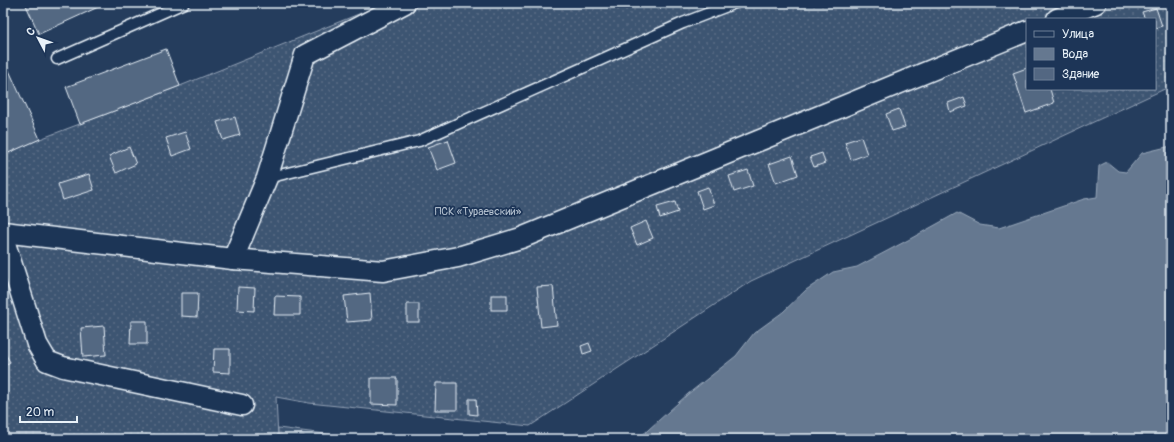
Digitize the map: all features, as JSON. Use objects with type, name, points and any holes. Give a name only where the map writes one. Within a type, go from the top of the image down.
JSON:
[{"type":"street","points":[[233,259],[267,178],[305,55],[405,3]]},
{"type":"street","points":[[1059,18],[1096,3]]},
{"type":"street","points":[[3,232],[233,259],[382,271],[458,257],[521,238],[1026,31]]},
{"type":"street","points":[[3,237],[37,344],[47,361],[63,367],[242,404]]},
{"type":"lane","points":[[57,59],[184,3]]},
{"type":"lane","points":[[267,178],[419,141],[683,23],[735,3]]},
{"type":"green space","name":"ПСК «Тураевский»","points":[[386,3],[1171,3],[1171,86],[751,281],[530,426],[309,403],[276,397],[278,439],[3,439],[3,149],[6,154],[40,139],[180,86]]},
{"type":"green space","points":[[278,428],[365,439],[278,439]]},
{"type":"water","points":[[1171,146],[1171,439],[638,439],[688,394],[736,356],[754,333],[783,312],[806,290],[833,272],[857,267],[957,213],[980,225],[999,228],[1084,199],[1097,197],[1099,166],[1107,162],[1118,171],[1126,172],[1142,153]]},
{"type":"building","points":[[25,3],[107,3],[39,34]]},
{"type":"building","points":[[1156,8],[1162,26],[1156,28],[1156,18],[1145,18],[1142,12]]},
{"type":"building","points":[[166,49],[180,86],[80,124],[66,87]]},
{"type":"building","points":[[3,57],[40,139],[6,154],[3,149]]},
{"type":"building","points":[[1026,68],[1026,90],[1050,90],[1054,103],[1026,113],[1013,73]]},
{"type":"building","points":[[964,97],[967,106],[950,112],[948,103]]},
{"type":"building","points":[[899,109],[905,127],[892,131],[886,114]]},
{"type":"building","points":[[235,117],[240,135],[223,140],[217,122]]},
{"type":"building","points":[[185,132],[191,149],[172,156],[166,138]]},
{"type":"building","points":[[861,137],[867,154],[851,160],[845,142]]},
{"type":"building","points":[[448,140],[456,163],[437,170],[428,147]]},
{"type":"building","points":[[129,147],[136,164],[116,173],[109,156]]},
{"type":"building","points":[[822,153],[825,163],[814,167],[810,157]]},
{"type":"building","points":[[792,156],[798,175],[776,183],[769,164]]},
{"type":"building","points":[[748,170],[753,186],[734,192],[729,176]]},
{"type":"building","points":[[89,174],[94,190],[63,200],[58,184]]},
{"type":"building","points":[[708,187],[714,205],[703,209],[697,191]]},
{"type":"building","points":[[675,202],[678,212],[660,218],[657,207]]},
{"type":"building","points":[[646,221],[653,238],[637,245],[630,228]]},
{"type":"building","points":[[553,286],[557,325],[541,327],[537,287]]},
{"type":"building","points":[[238,287],[255,288],[254,311],[237,310]]},
{"type":"building","points":[[181,293],[198,293],[197,317],[181,316]]},
{"type":"building","points":[[370,293],[372,320],[347,322],[344,296]]},
{"type":"building","points":[[491,295],[507,295],[507,310],[491,310]]},
{"type":"building","points":[[275,296],[300,297],[300,315],[274,315]]},
{"type":"building","points":[[407,304],[419,304],[419,322],[407,322]]},
{"type":"building","points":[[131,321],[147,321],[147,344],[130,344]]},
{"type":"building","points":[[104,326],[106,355],[83,357],[81,328]]},
{"type":"building","points":[[589,343],[592,351],[583,354],[581,346]]},
{"type":"building","points":[[214,349],[230,349],[230,373],[213,372]]},
{"type":"building","points":[[3,350],[10,362],[3,367]]},
{"type":"building","points":[[371,378],[397,378],[397,405],[371,404]]},
{"type":"building","points":[[436,383],[457,383],[457,410],[435,410]]},
{"type":"building","points":[[469,399],[476,399],[477,415],[469,414]]}]
